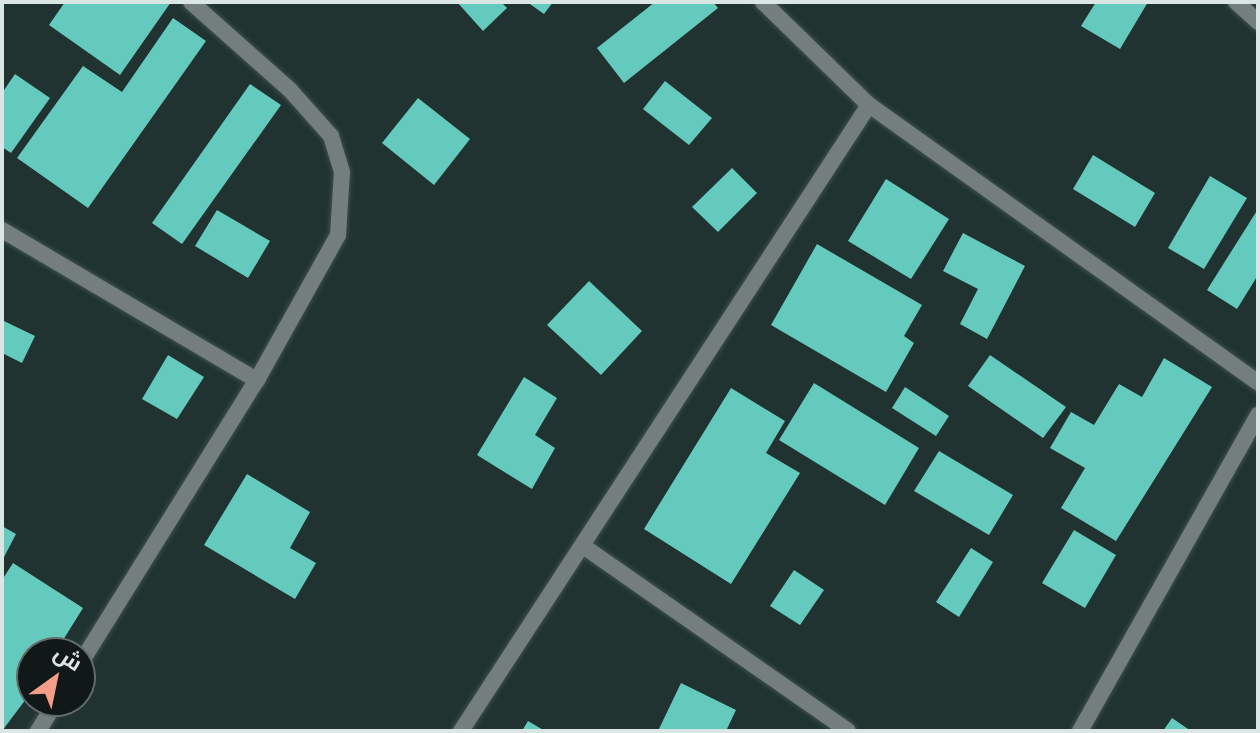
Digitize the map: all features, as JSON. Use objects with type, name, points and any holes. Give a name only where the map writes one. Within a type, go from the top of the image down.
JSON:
[{"type":"street","points":[[96,638],[257,380],[338,235],[342,172],[331,136],[301,101],[191,2]]},
{"type":"street","points":[[763,2],[869,105],[1258,382]]},
{"type":"street","points":[[1236,2],[1258,22]]},
{"type":"street","points":[[461,731],[583,546],[633,461],[869,105]]},
{"type":"street","points":[[2,230],[257,380]]},
{"type":"street","points":[[1080,731],[1258,415]]},
{"type":"street","points":[[583,546],[848,731]]},
{"type":"building","points":[[65,2],[171,2],[120,75],[49,25]]},
{"type":"building","points":[[457,2],[501,2],[507,8],[483,31]]},
{"type":"building","points":[[527,2],[553,2],[544,14]]},
{"type":"building","points":[[655,2],[713,2],[718,8],[624,83],[597,48]]},
{"type":"building","points":[[1096,2],[1148,2],[1120,49],[1081,26]]},
{"type":"building","points":[[173,18],[206,41],[88,208],[17,158],[83,66],[122,92]]},
{"type":"building","points":[[15,74],[50,98],[11,153],[2,147],[2,93]]},
{"type":"building","points":[[665,81],[712,118],[689,145],[643,109]]},
{"type":"building","points":[[250,84],[281,105],[182,244],[152,223]]},
{"type":"building","points":[[418,98],[470,139],[434,185],[382,143]]},
{"type":"building","points":[[1093,155],[1155,193],[1135,227],[1073,189]]},
{"type":"building","points":[[732,168],[757,193],[718,232],[692,207]]},
{"type":"building","points":[[1210,176],[1247,198],[1204,269],[1168,248]]},
{"type":"building","points":[[886,179],[949,219],[911,279],[848,241]]},
{"type":"building","points":[[1258,209],[1258,275],[1237,309],[1207,290]]},
{"type":"building","points":[[217,210],[270,241],[248,278],[195,246]]},
{"type":"building","points":[[963,233],[1025,266],[987,339],[960,324],[978,289],[943,271]]},
{"type":"building","points":[[817,244],[922,305],[904,336],[914,343],[886,392],[771,325]]},
{"type":"building","points":[[589,281],[642,331],[601,375],[547,325]]},
{"type":"building","points":[[4,321],[35,336],[22,363],[2,353]]},
{"type":"building","points":[[168,355],[204,377],[177,419],[142,399]]},
{"type":"building","points":[[990,355],[1066,407],[1043,438],[968,386]]},
{"type":"building","points":[[1164,358],[1212,387],[1116,541],[1061,508],[1085,468],[1050,448],[1071,412],[1094,425],[1119,384],[1142,397]]},
{"type":"building","points":[[524,377],[557,398],[535,435],[555,448],[532,489],[477,455]]},
{"type":"building","points":[[814,383],[919,448],[885,505],[779,440]]},
{"type":"building","points":[[905,387],[949,416],[936,436],[892,408]]},
{"type":"building","points":[[731,388],[785,421],[766,453],[800,473],[731,584],[644,529]]},
{"type":"building","points":[[939,451],[1013,495],[989,535],[914,491]]},
{"type":"building","points":[[247,474],[310,512],[290,548],[316,563],[295,599],[204,545]]},
{"type":"building","points":[[2,526],[16,534],[2,561]]},
{"type":"building","points":[[1074,530],[1116,555],[1085,608],[1042,583]]},
{"type":"building","points":[[971,548],[993,562],[959,617],[936,602]]},
{"type":"building","points":[[13,563],[83,608],[65,637],[16,637],[16,712],[2,731],[2,580]]},
{"type":"building","points":[[794,570],[824,590],[800,625],[770,606]]},
{"type":"building","points":[[681,683],[736,710],[726,731],[658,731]]},
{"type":"building","points":[[1172,718],[1191,731],[1163,731]]},
{"type":"building","points":[[528,721],[545,731],[522,731]]}]
